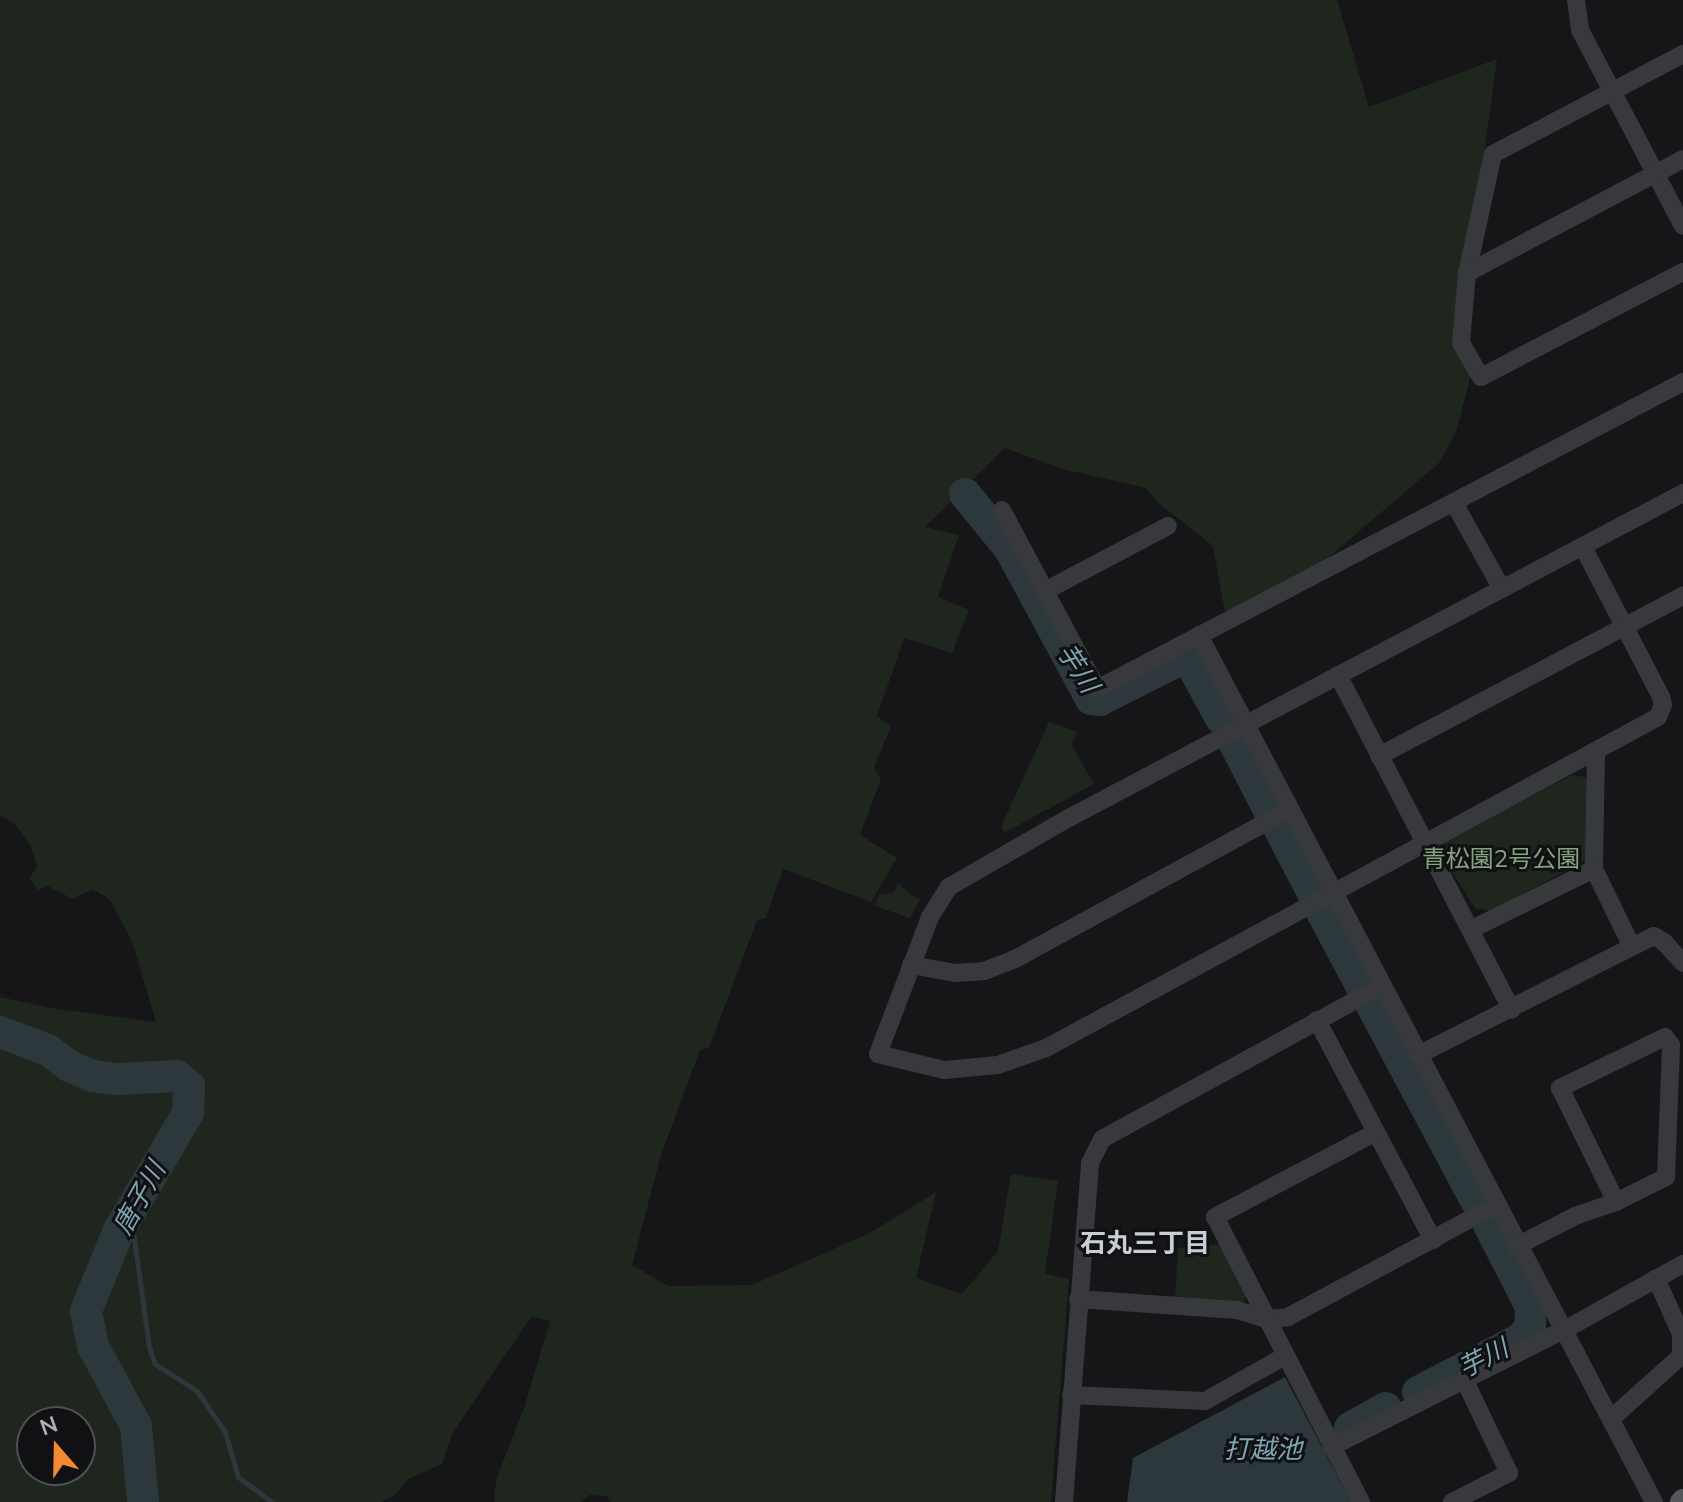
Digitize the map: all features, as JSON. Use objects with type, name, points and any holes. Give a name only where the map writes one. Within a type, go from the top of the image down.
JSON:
[{"type":"street","points":[[1576,0],[1580,30],[1653,175],[1683,226]]},
{"type":"street","points":[[1683,54],[1493,154],[1467,273],[1461,343],[1481,377],[1683,272]]},
{"type":"street","points":[[1467,273],[1683,159]]},
{"type":"street","points":[[1002,510],[1097,689],[1683,382]]},
{"type":"street","points":[[1583,547],[1661,697],[1661,712],[1652,721],[1046,1048],[998,1065],[944,1070],[878,1054],[930,917],[949,887],[977,868],[1683,493]]},
{"type":"street","points":[[1454,503],[1502,589]]},
{"type":"street","points":[[1045,591],[1168,526]]},
{"type":"street","points":[[1379,756],[1683,596]]},
{"type":"street","points":[[1199,635],[1333,891],[1371,992],[1418,1055],[1517,1246],[1613,1417],[1654,1502]]},
{"type":"street","points":[[1338,675],[1512,1010]]},
{"type":"street","points":[[1596,752],[1594,869],[1631,945]]},
{"type":"street","points":[[911,965],[970,972],[984,971],[1015,959],[1290,809]]},
{"type":"street","points":[[1472,929],[1594,869]]},
{"type":"street","points":[[1418,1055],[1654,936],[1664,942],[1683,963]]},
{"type":"street","points":[[1064,1502],[1090,1163],[1102,1139],[1371,992]]},
{"type":"street","points":[[1317,1020],[1433,1240]]},
{"type":"street","points":[[1517,1246],[1575,1216],[1616,1202],[1666,1177],[1671,1045],[1665,1037],[1560,1088],[1616,1202]]},
{"type":"street","points":[[1361,1502],[1215,1217],[1376,1132]]},
{"type":"street","points":[[1078,1299],[1237,1310],[1267,1319],[1288,1317],[1496,1205]]},
{"type":"street","points":[[1331,1447],[1566,1329],[1683,1264]]},
{"type":"street","points":[[1613,1417],[1681,1356],[1681,1334],[1656,1278]]},
{"type":"street","points":[[1071,1395],[1205,1401],[1285,1356]]},
{"type":"street","points":[[1452,1502],[1509,1473],[1464,1379]]},
{"type":"green space","points":[[0,0],[1337,0],[1369,107],[1497,59],[1464,301],[1470,379],[1456,432],[1439,463],[1323,562],[1225,612],[1213,546],[1156,501],[1146,488],[1063,469],[1005,448],[925,527],[959,535],[938,597],[969,610],[952,653],[904,638],[877,716],[891,726],[874,768],[881,779],[860,835],[897,858],[871,902],[783,869],[766,918],[757,920],[709,1048],[700,1050],[661,1155],[632,1265],[668,1286],[752,1285],[870,1233],[936,1192],[916,1278],[962,1294],[998,1251],[1011,1174],[1058,1181],[1045,1274],[1069,1279],[1051,1502],[611,1502],[606,1496],[589,1495],[581,1502],[494,1502],[496,1480],[524,1408],[550,1321],[531,1317],[452,1434],[442,1464],[408,1479],[395,1495],[381,1502],[0,1502],[0,997],[51,1008],[156,1022],[132,941],[110,900],[93,889],[73,899],[48,886],[38,890],[30,878],[37,866],[31,847],[16,825],[0,815]]},
{"type":"green space","points":[[1049,722],[1078,732],[1071,744],[1094,784],[1004,833],[1001,827]]},
{"type":"green space","name":"青松園2号公園","points":[[1572,775],[1590,778],[1587,859],[1492,911],[1475,908],[1444,859],[1444,841]]},
{"type":"green space","points":[[898,882],[909,894],[920,899],[910,918],[875,906],[879,895],[894,892]]},
{"type":"green space","points":[[1222,1244],[1247,1294],[1243,1304],[1175,1299],[1178,1248]]},
{"type":"water","name":"打越池","points":[[1285,1377],[1351,1502],[1127,1502],[1133,1458]]},
{"type":"waterway","name":"芋川","points":[[965,494],[1010,549],[1091,699],[1100,700],[1187,656],[1221,718]]},
{"type":"waterway","name":"芋川","points":[[1234,742],[1269,810]]},
{"type":"waterway","name":"芋川","points":[[1279,828],[1314,895]]},
{"type":"waterway","name":"芋川","points":[[1323,914],[1476,1201]]},
{"type":"waterway","name":"唐子川","points":[[0,1032],[48,1050],[69,1066],[92,1076],[118,1079],[177,1076],[189,1086],[188,1113],[119,1230],[86,1311],[93,1346],[136,1426],[143,1502]]},
{"type":"waterway","points":[[130,1210],[149,1347],[155,1364],[197,1391],[225,1432],[238,1477],[272,1502]]},
{"type":"waterway","name":"芋川","points":[[1418,1392],[1522,1338],[1530,1327],[1531,1307],[1489,1225]]},
{"type":"waterway","name":"芋川","points":[[1350,1428],[1386,1408]]},
{"type":"district","name":"石丸三丁目","points":[[1145,1243]]}]
